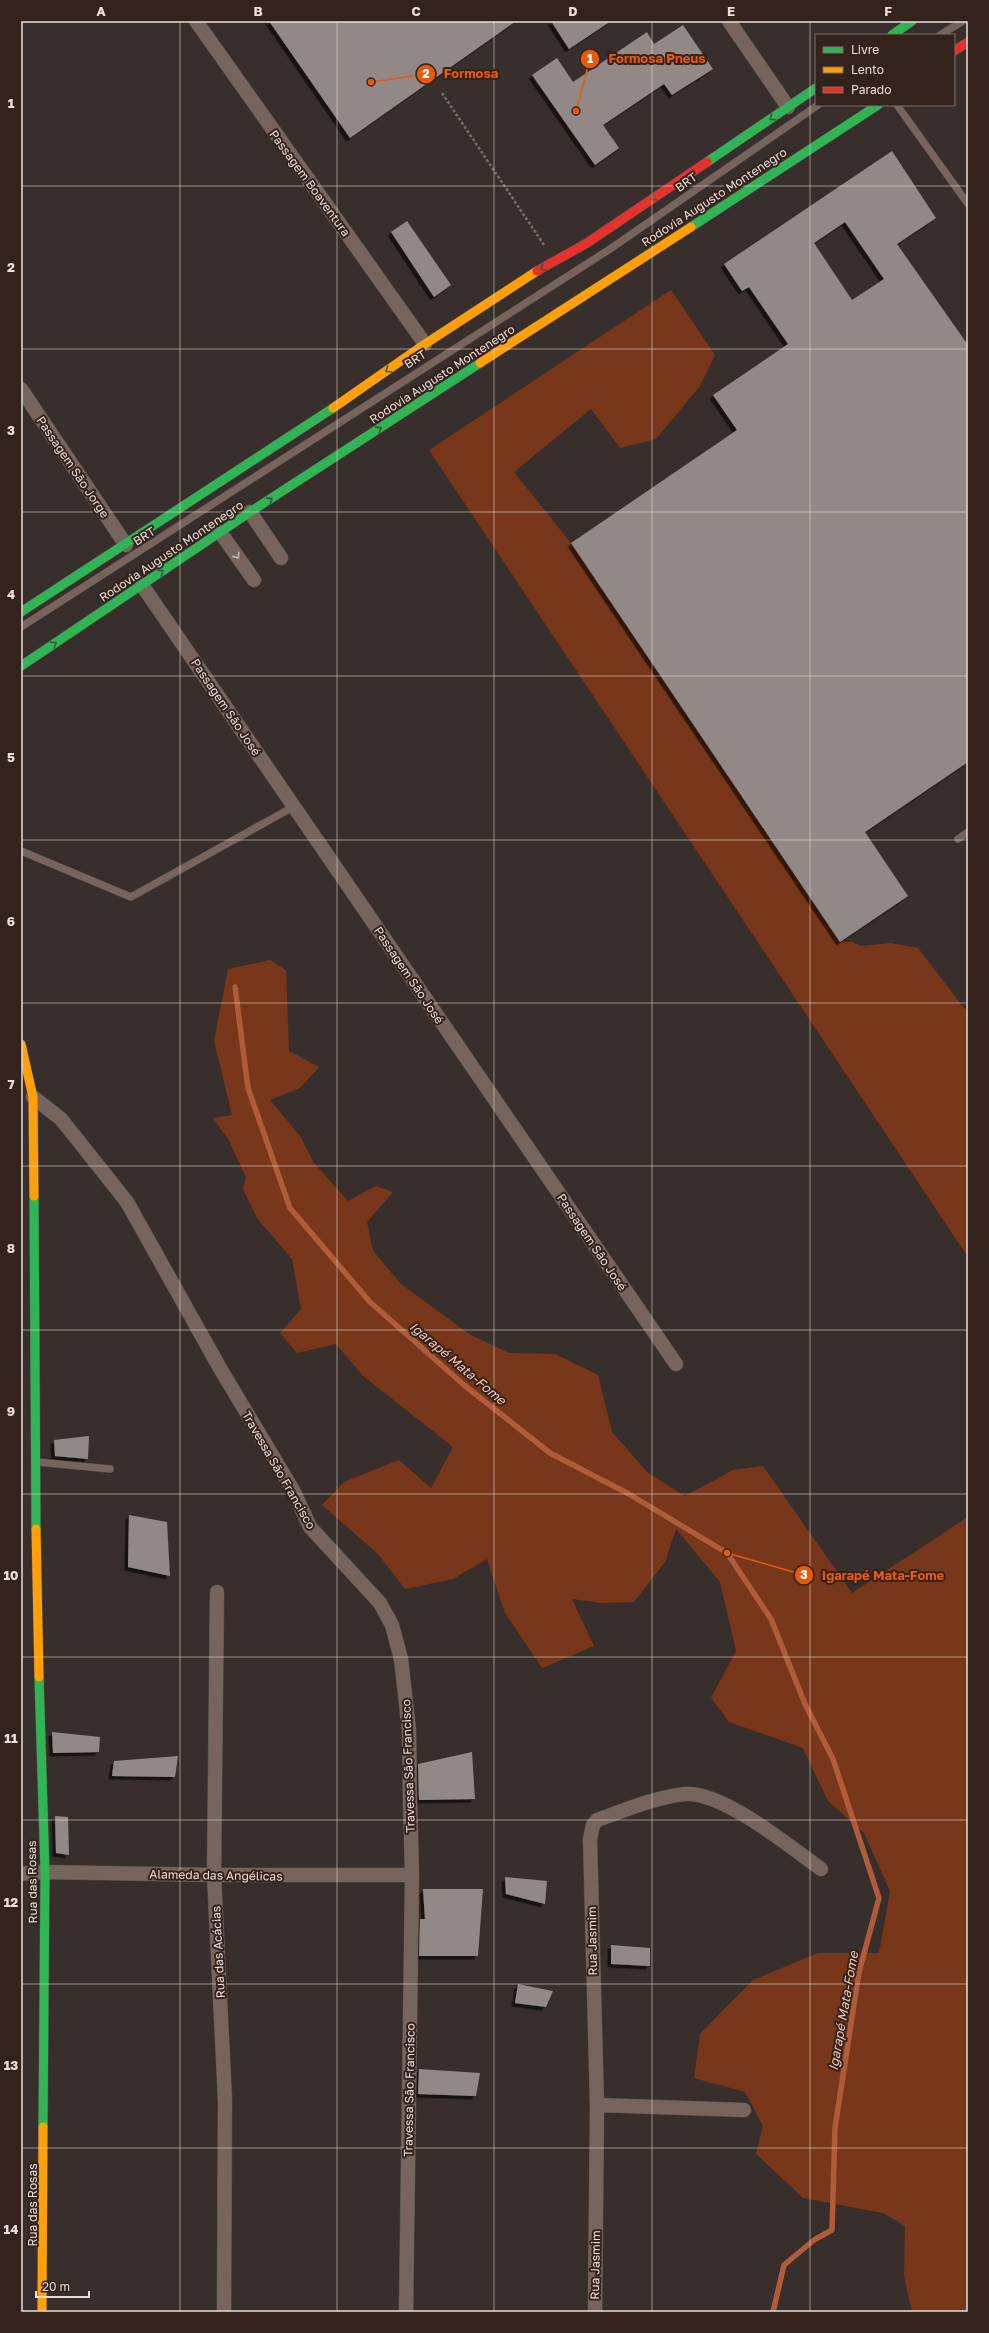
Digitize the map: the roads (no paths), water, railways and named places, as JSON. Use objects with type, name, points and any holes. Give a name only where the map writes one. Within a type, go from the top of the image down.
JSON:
[{"type":"main road","points":[[894,34],[912,26]]},
{"type":"main road","points":[[955,50],[968,42]]},
{"type":"main road","points":[[21,612],[302,430],[425,344],[534,273],[587,243],[815,89]]},
{"type":"main road","name":"Rodovia Augusto Montenegro","points":[[21,666],[250,512],[876,106]]},
{"type":"main road","name":"Rua das Rosas","points":[[21,1044],[33,1097],[37,1623],[45,1872],[42,2312]]},
{"type":"street","name":"Passagem Boaventura","points":[[196,21],[425,344]]},
{"type":"street","points":[[729,21],[788,107]]},
{"type":"street","name":"Passagem São Jorge","points":[[21,389],[126,545]]},
{"type":"street","points":[[250,512],[281,558]]},
{"type":"street","points":[[220,532],[254,580]]},
{"type":"street","name":"Passagem São José","points":[[142,585],[676,1364]]},
{"type":"street","name":"Travessa São Francisco","points":[[33,1097],[61,1119],[127,1202],[221,1370],[293,1490],[310,1527],[380,1603],[392,1625],[401,1659],[409,1730],[412,1875],[406,2312]]},
{"type":"street","name":"Rua das Acácias","points":[[217,1592],[214,1875],[224,2100],[224,2312]]},
{"type":"street","name":"Rua Jasmim","points":[[595,2312],[597,2105],[590,1839],[593,1825],[597,1820],[673,1796],[698,1795],[734,1808],[821,1869]]},
{"type":"street","name":"Alameda das Angélicas","points":[[21,1874],[45,1872],[214,1875],[412,1875]]},
{"type":"street","points":[[597,2105],[744,2110]]},
{"type":"lane","points":[[912,26],[921,21]]},
{"type":"lane","points":[[942,34],[963,21]]},
{"type":"lane","name":"BRT","points":[[21,627],[610,249],[817,106]]},
{"type":"lane","points":[[898,106],[968,204]]},
{"type":"lane","points":[[21,851],[131,897],[293,807]]},
{"type":"lane","points":[[958,839],[968,832]]},
{"type":"lane","points":[[36,1462],[110,1469]]},
{"type":"waterway","name":"Igarapé Mata-Fome","points":[[235,987],[248,1088],[290,1208],[370,1302],[464,1385],[550,1453],[629,1494],[727,1553],[771,1619],[805,1704],[833,1759],[879,1898],[859,1972],[835,2128],[832,2230],[814,2240],[784,2265],[773,2312]]},
{"type":"place","name":"Formosa","points":[[371,82]]},
{"type":"place","name":"Formosa Pneus","points":[[576,111]]},
{"type":"place","name":"Igarapé Mata-Fome","points":[[727,1553]]}]
